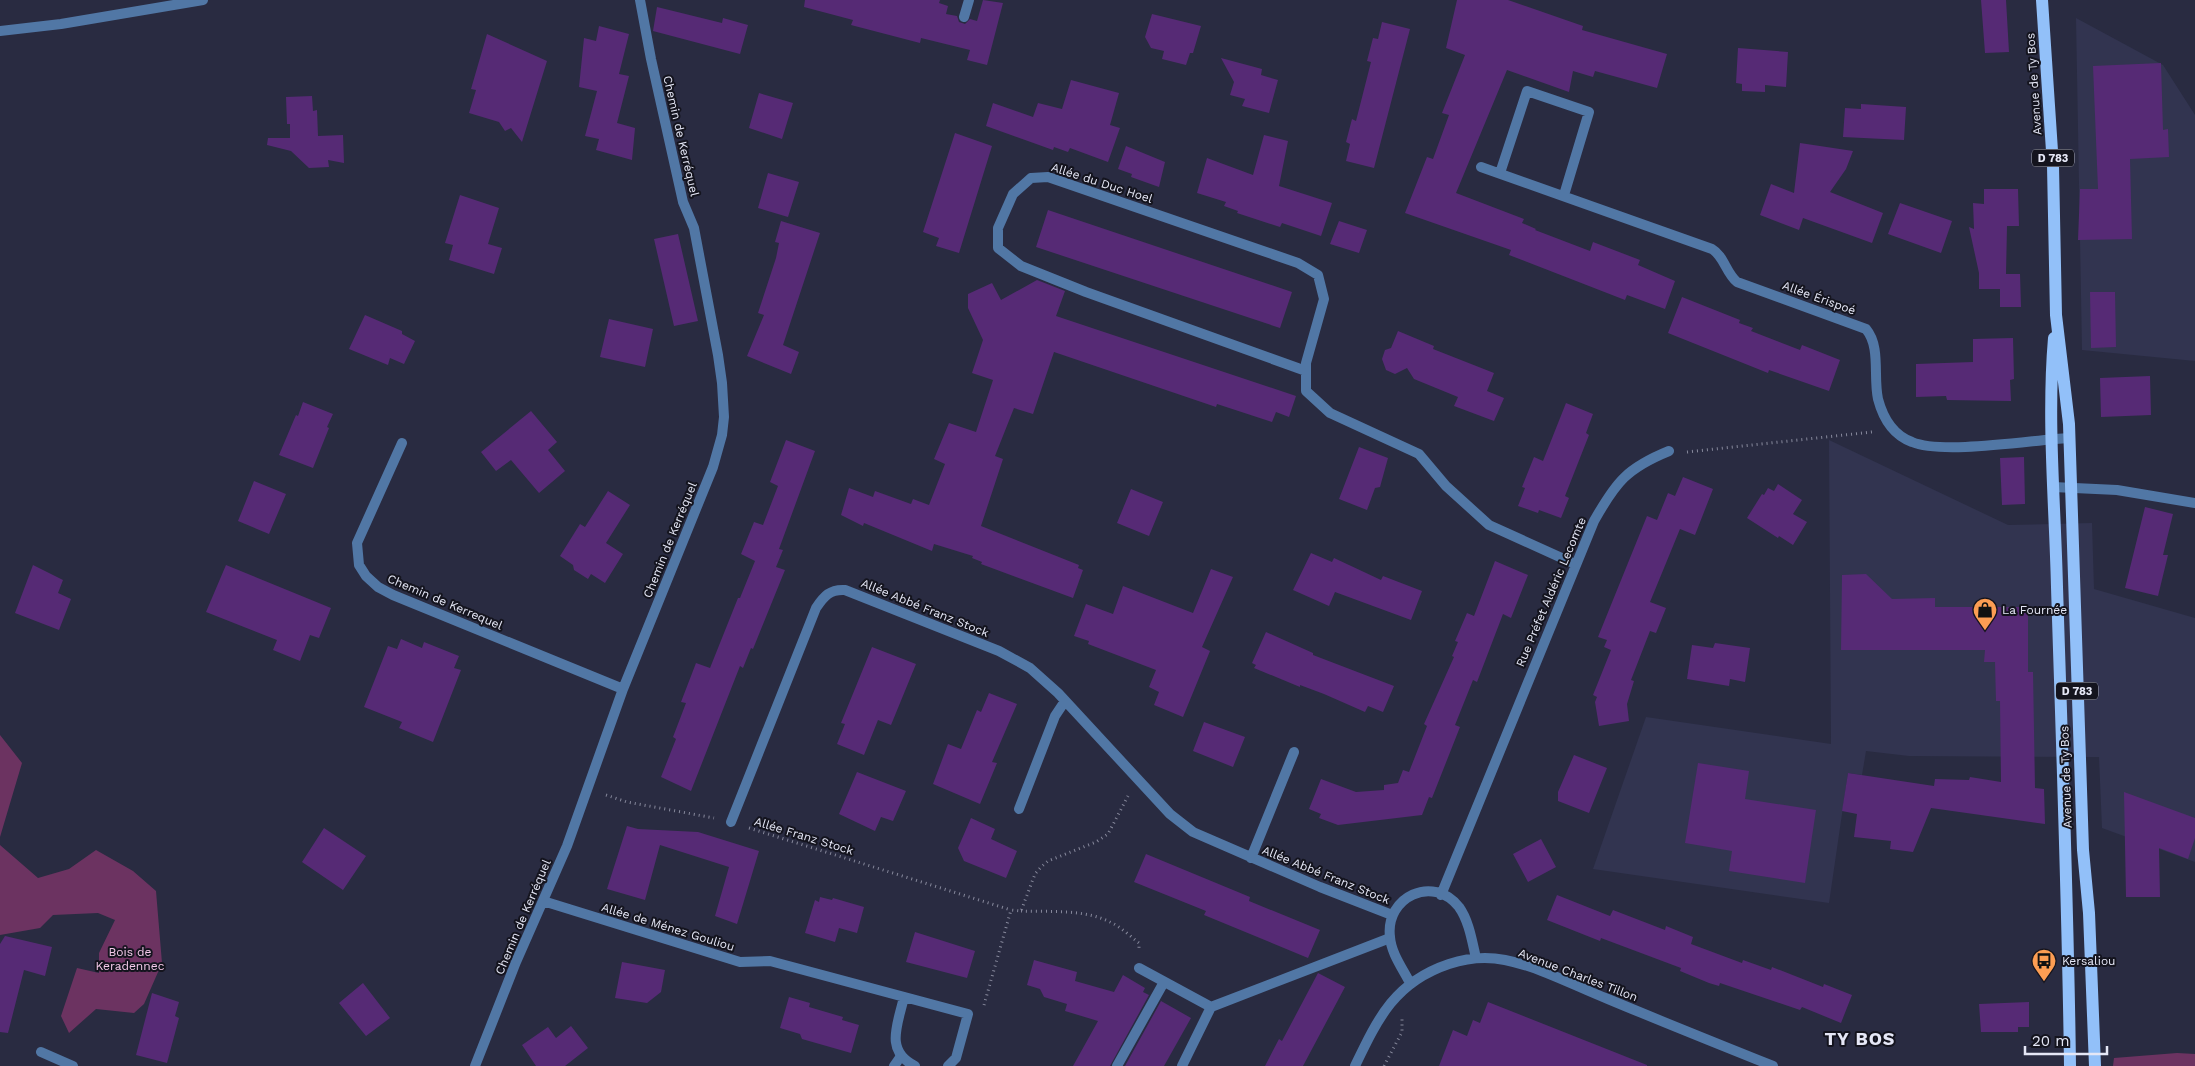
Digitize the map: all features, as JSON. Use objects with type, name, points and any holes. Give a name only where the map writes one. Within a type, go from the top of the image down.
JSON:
[{"type":"main road","name":"Avenue de Ty Bos","points":[[2042,0],[2053,166],[2056,316],[2052,362],[2053,487],[2060,735],[2065,808],[2070,1066]]},
{"type":"main road","name":"Avenue de Ty Bos","points":[[2056,316],[2063,364],[2068,438],[2082,821],[2089,913],[2095,1066]]},
{"type":"street","points":[[0,31],[61,24],[203,0]]},
{"type":"street","name":"Chemin de Kerréquel","points":[[475,1066],[516,962],[589,789],[623,689],[713,467],[724,417],[718,355],[694,228],[683,202],[651,59],[640,0]]},
{"type":"street","points":[[964,17],[969,0]]},
{"type":"street","points":[[1500,173],[1526,91],[1589,112],[1564,195]]},
{"type":"street","name":"Allée Érispoé","points":[[1481,167],[1712,249],[1718,252],[1731,277],[1737,282],[1866,329],[1874,342],[1875,376],[1879,400],[1891,428]]},
{"type":"street","name":"Allée du Duc Hoel","points":[[1306,371],[1086,292],[1021,266],[998,248],[998,228],[1013,194],[1031,178],[1048,177],[1298,263],[1318,275],[1324,299],[1306,363],[1306,371],[1306,391],[1330,413],[1419,454],[1446,486],[1489,525],[1574,564]]},
{"type":"street","points":[[1891,428],[1912,442],[1928,446],[1957,446],[2068,438]]},
{"type":"street","name":"Chemin de Kerrequel","points":[[402,444],[358,543],[359,566],[366,576],[378,587],[393,595],[623,689]]},
{"type":"street","name":"Rue Préfet Aldéric Lecomte","points":[[1441,895],[1574,564],[1594,521],[1614,488],[1639,466],[1670,451]]},
{"type":"street","points":[[2053,487],[2117,490],[2195,503]]},
{"type":"street","name":"Allée Abbé Franz Stock","points":[[731,822],[816,608],[824,596],[831,591],[845,590],[999,651],[1038,674],[1142,782],[1170,814],[1193,832],[1251,858],[1392,915]]},
{"type":"street","points":[[1019,809],[1055,716],[1065,701]]},
{"type":"street","name":"Allée Abbé Franz Stock","points":[[1251,858],[1294,752]]},
{"type":"street","points":[[1410,983],[1390,938],[1392,915],[1405,898],[1416,892],[1426,891],[1441,895],[1459,907],[1466,921],[1476,958]]},
{"type":"street","name":"Allée de Ménez Gouliou","points":[[543,901],[740,962],[770,961],[968,1014]]},
{"type":"street","points":[[1182,1066],[1211,1006],[1390,938]]},
{"type":"street","name":"Avenue Charles Tillon","points":[[1355,1066],[1375,1026],[1410,983],[1438,968],[1476,958],[1505,960],[1547,974],[1773,1066]]},
{"type":"street","points":[[1139,968],[1211,1006]]},
{"type":"street","points":[[1118,1066],[1164,982]]},
{"type":"street","points":[[904,997],[895,1036],[895,1047],[901,1056],[915,1066]]},
{"type":"street","points":[[948,1066],[956,1058],[968,1014]]},
{"type":"street","points":[[41,1052],[73,1066]]},
{"type":"street","points":[[894,1066],[901,1056]]},
{"type":"path","points":[[1670,451],[1678,453],[1862,435],[1891,428]]},
{"type":"path","points":[[1021,911],[1036,874],[1042,867],[1048,861],[1096,842],[1108,834],[1116,823],[1126,797],[1142,782]]},
{"type":"path","name":"Allée Franz Stock","points":[[589,789],[627,802],[698,813],[731,822],[1011,910],[1064,912],[1090,916],[1110,922],[1139,943],[1139,968]]},
{"type":"path","points":[[968,1014],[985,1004],[1011,910]]},
{"type":"path","points":[[1384,1066],[1402,1032],[1403,1023],[1400,1018],[1387,1009]]},
{"type":"shaded area","points":[[2076,18],[2163,65],[2195,115],[2195,361],[2082,350]]},
{"type":"shaded area","points":[[1829,440],[2008,525],[2092,523],[2094,589],[2195,618],[2195,862],[2102,828],[2099,757],[1909,756],[1866,751],[1862,775],[1848,773],[1829,903],[1593,869],[1646,717],[1831,744]]},
{"type":"green space","points":[[0,735],[22,763],[0,837]]},
{"type":"green space","name":"Bois de Keradennec","points":[[0,845],[38,878],[69,869],[96,850],[133,871],[156,891],[162,963],[144,1004],[134,1013],[96,1009],[69,1033],[61,1016],[77,968],[99,973],[99,953],[115,920],[98,913],[53,915],[40,928],[0,935]]},
{"type":"green space","points":[[2177,1053],[2195,1054],[2195,1066],[2113,1066],[2114,1058]]},
{"type":"building","points":[[805,0],[940,0],[939,3],[948,6],[946,14],[957,16],[959,22],[965,24],[970,19],[977,21],[983,0],[1003,3],[987,65],[967,60],[970,50],[921,38],[920,43],[851,25],[853,20],[804,7]]},
{"type":"building","points":[[1457,0],[1508,0],[1583,26],[1582,30],[1667,54],[1657,88],[1595,71],[1593,77],[1573,71],[1569,92],[1507,70],[1456,193],[1524,219],[1522,223],[1535,230],[1590,251],[1593,242],[1640,260],[1638,265],[1675,281],[1665,309],[1627,295],[1625,300],[1509,255],[1511,250],[1405,213],[1427,157],[1433,159],[1449,115],[1442,113],[1465,55],[1446,48]]},
{"type":"building","points":[[1981,0],[2006,0],[2009,52],[1985,53]]},
{"type":"building","points":[[657,7],[722,23],[723,18],[748,25],[740,54],[653,31]]},
{"type":"building","points":[[1152,14],[1201,26],[1193,53],[1190,53],[1186,65],[1162,59],[1164,51],[1151,48],[1145,37]]},
{"type":"building","points":[[1382,22],[1410,29],[1374,168],[1346,161],[1350,144],[1346,142],[1352,119],[1356,121],[1371,62],[1367,61],[1373,38],[1378,39]]},
{"type":"building","points":[[599,26],[629,34],[619,74],[629,76],[617,123],[635,128],[632,160],[596,150],[599,139],[585,136],[597,91],[579,87],[584,38],[596,41]]},
{"type":"building","points":[[487,34],[547,61],[522,142],[511,128],[505,131],[499,122],[469,113],[476,90],[471,89]]},
{"type":"building","points":[[1738,48],[1788,52],[1786,87],[1765,85],[1765,92],[1742,91],[1742,84],[1736,83]]},
{"type":"building","points":[[1221,58],[1262,69],[1261,75],[1278,80],[1269,113],[1242,106],[1245,99],[1230,95],[1234,82]]},
{"type":"building","points":[[2161,63],[2163,130],[2168,129],[2169,157],[2130,159],[2132,239],[2078,240],[2080,189],[2098,189],[2093,66]]},
{"type":"building","points":[[1071,80],[1119,93],[1110,125],[1120,128],[1108,162],[1070,148],[1068,152],[1054,147],[1053,150],[986,126],[993,103],[1033,117],[1038,103],[1062,109]]},
{"type":"building","points":[[759,93],[793,103],[782,139],[749,128]]},
{"type":"building","points":[[312,96],[313,111],[317,110],[318,136],[343,135],[344,163],[328,160],[329,167],[309,168],[291,151],[267,145],[268,138],[290,138],[290,124],[287,124],[286,97]]},
{"type":"building","points":[[1861,104],[1906,107],[1904,140],[1843,137],[1845,108],[1861,109]]},
{"type":"building","points":[[955,133],[992,146],[959,253],[936,246],[939,238],[923,232]]},
{"type":"building","points":[[1264,135],[1288,141],[1279,186],[1332,203],[1321,236],[1282,223],[1280,227],[1237,213],[1238,211],[1224,206],[1226,202],[1197,193],[1207,158],[1253,175]]},
{"type":"building","points":[[1800,143],[1853,151],[1846,169],[1830,192],[1883,213],[1872,243],[1803,218],[1799,230],[1760,215],[1771,184],[1794,193]]},
{"type":"building","points":[[1126,146],[1165,162],[1159,187],[1131,177],[1132,174],[1118,169]]},
{"type":"building","points":[[768,173],[799,182],[788,217],[758,208]]},
{"type":"building","points":[[1984,189],[2018,189],[2019,226],[2007,226],[2006,274],[2020,274],[2021,307],[2000,307],[2000,289],[1979,289],[1979,273],[1969,227],[1974,229],[1973,203],[1984,204]]},
{"type":"building","points":[[460,195],[499,208],[488,244],[502,248],[494,274],[449,260],[453,245],[445,243]]},
{"type":"building","points":[[1900,203],[1952,221],[1941,253],[1888,234]]},
{"type":"building","points":[[1048,210],[1292,292],[1280,328],[1036,247]]},
{"type":"building","points":[[781,221],[820,233],[783,345],[799,352],[791,374],[747,356],[764,315],[758,313],[776,258],[779,243],[775,242]]},
{"type":"building","points":[[1339,221],[1367,230],[1359,253],[1330,244]]},
{"type":"building","points":[[678,234],[698,321],[674,326],[654,239]]},
{"type":"building","points":[[1037,280],[1065,291],[1056,316],[1296,396],[1289,417],[1276,412],[1272,422],[1217,404],[1216,407],[1054,352],[1033,414],[1014,408],[995,456],[1003,459],[981,526],[1079,565],[1078,568],[1083,570],[1073,598],[981,564],[982,562],[972,558],[973,556],[934,544],[932,551],[864,523],[863,526],[841,515],[849,488],[873,497],[875,491],[911,504],[913,499],[929,505],[945,464],[934,459],[949,423],[976,432],[993,380],[972,373],[983,340],[968,308],[968,294],[992,283],[1001,300]]},
{"type":"building","points":[[2090,292],[2115,292],[2116,347],[2091,348]]},
{"type":"building","points":[[1682,297],[1740,320],[1739,323],[1753,328],[1751,331],[1800,350],[1802,345],[1840,360],[1829,391],[1769,370],[1768,373],[1668,333]]},
{"type":"building","points":[[365,315],[402,331],[402,334],[415,341],[404,364],[390,358],[388,365],[349,349]]},
{"type":"building","points":[[609,319],[653,329],[645,367],[600,357]]},
{"type":"building","points":[[1398,331],[1434,346],[1433,349],[1494,373],[1487,391],[1504,398],[1494,421],[1454,406],[1458,397],[1414,379],[1407,368],[1395,374],[1386,370],[1382,359],[1385,350],[1391,348]]},
{"type":"building","points":[[2013,338],[2014,379],[2010,380],[2011,401],[1947,400],[1946,396],[1916,397],[1916,364],[1973,362],[1973,339]]},
{"type":"building","points":[[2150,376],[2151,415],[2101,417],[2100,378]]},
{"type":"building","points":[[303,402],[333,414],[313,468],[279,455]]},
{"type":"building","points":[[1566,403],[1593,414],[1586,433],[1589,435],[1565,496],[1569,498],[1561,518],[1539,510],[1538,513],[1518,506],[1525,488],[1522,487],[1534,457],[1543,461]]},
{"type":"building","points":[[531,411],[557,442],[548,450],[565,471],[539,493],[511,460],[496,471],[481,452]]},
{"type":"building","points":[[786,440],[815,451],[779,549],[783,550],[776,567],[785,570],[753,649],[751,648],[743,668],[740,666],[691,791],[661,777],[676,739],[673,737],[686,703],[681,702],[696,663],[710,668],[755,561],[741,554],[754,522],[763,525],[778,486],[770,482]]},
{"type":"building","points":[[1359,447],[1388,458],[1380,487],[1375,488],[1367,510],[1339,499]]},
{"type":"building","points":[[2024,457],[2025,504],[2002,505],[2000,458]]},
{"type":"building","points":[[1683,477],[1713,489],[1695,535],[1680,529],[1650,602],[1666,608],[1656,633],[1650,631],[1631,680],[1634,681],[1627,704],[1629,721],[1599,726],[1595,702],[1597,697],[1593,695],[1611,650],[1604,647],[1607,640],[1598,637],[1647,516],[1657,520],[1668,493],[1675,496]]},
{"type":"building","points":[[254,481],[286,494],[269,534],[238,521]]},
{"type":"building","points":[[1778,484],[1802,500],[1793,514],[1807,522],[1793,545],[1779,536],[1778,538],[1747,518],[1762,494],[1764,495],[1768,488],[1774,491]]},
{"type":"building","points":[[1131,489],[1163,502],[1149,536],[1117,523]]},
{"type":"building","points":[[608,491],[630,505],[606,543],[623,554],[605,583],[591,574],[588,579],[574,570],[573,565],[560,556],[580,524],[585,527]]},
{"type":"building","points":[[2145,507],[2173,514],[2163,555],[2168,555],[2158,596],[2125,588]]},
{"type":"building","points":[[1311,553],[1332,562],[1334,558],[1381,580],[1383,576],[1422,591],[1411,620],[1335,592],[1329,606],[1293,590]]},
{"type":"building","points":[[1495,561],[1528,575],[1511,618],[1503,614],[1477,682],[1473,680],[1455,725],[1460,727],[1432,798],[1429,797],[1422,815],[1338,825],[1319,818],[1321,814],[1309,809],[1321,779],[1356,792],[1384,790],[1384,785],[1398,783],[1403,770],[1409,772],[1427,726],[1424,724],[1454,657],[1452,656],[1458,642],[1455,641],[1467,613],[1474,616]]},
{"type":"building","points":[[33,565],[63,580],[58,593],[71,599],[59,630],[15,613]]},
{"type":"building","points":[[226,565],[331,608],[319,638],[310,635],[300,661],[273,650],[277,640],[206,612]]},
{"type":"building","points":[[1211,569],[1233,577],[1202,647],[1210,651],[1183,717],[1154,705],[1159,692],[1149,687],[1156,670],[1088,644],[1089,641],[1074,636],[1086,604],[1113,614],[1123,586],[1193,613]]},
{"type":"building","points":[[1866,574],[1892,599],[1935,598],[1935,607],[2028,607],[2028,672],[2033,672],[2035,788],[2044,789],[2045,824],[1931,808],[1913,852],[1890,849],[1891,841],[1854,837],[1857,814],[1842,811],[1848,773],[1934,786],[1935,779],[1969,780],[1970,777],[2001,782],[2000,701],[1996,701],[1995,662],[1984,662],[1985,650],[1841,650],[1842,575]]},
{"type":"building","points":[[1266,632],[1313,653],[1313,655],[1394,686],[1383,712],[1368,706],[1365,712],[1324,694],[1300,685],[1300,687],[1254,668],[1256,665],[1252,663]]},
{"type":"building","points":[[401,639],[422,648],[424,642],[459,656],[454,668],[461,670],[433,742],[399,728],[402,722],[364,707],[388,646],[397,649]]},
{"type":"building","points":[[1715,643],[1750,648],[1745,682],[1730,679],[1729,686],[1687,679],[1692,645],[1713,648]]},
{"type":"building","points":[[872,647],[916,664],[891,725],[878,720],[864,755],[837,744],[845,724],[841,723]]},
{"type":"building","points":[[989,693],[1017,704],[992,762],[997,763],[980,804],[933,784],[948,744],[961,749],[977,710],[981,712]]},
{"type":"building","points":[[1204,722],[1245,737],[1233,767],[1193,751]]},
{"type":"building","points":[[1574,755],[1607,768],[1589,813],[1558,801],[1558,792]]},
{"type":"building","points":[[1698,763],[1749,771],[1745,799],[1816,810],[1805,883],[1729,871],[1732,851],[1685,843]]},
{"type":"building","points":[[857,772],[906,791],[893,821],[881,817],[875,831],[839,814]]},
{"type":"building","points":[[2124,792],[2195,818],[2195,838],[2188,859],[2159,848],[2160,897],[2126,897]]},
{"type":"building","points":[[971,818],[995,829],[991,839],[1017,851],[1006,878],[964,861],[958,848]]},
{"type":"building","points":[[627,826],[638,829],[698,832],[759,851],[737,924],[715,916],[729,867],[660,845],[645,900],[607,889]]},
{"type":"building","points":[[324,828],[366,856],[343,890],[302,862]]},
{"type":"building","points":[[1541,839],[1556,867],[1528,882],[1513,854]]},
{"type":"building","points":[[1146,854],[1250,897],[1249,901],[1320,930],[1308,958],[1204,915],[1206,911],[1134,882]]},
{"type":"building","points":[[1557,895],[1610,916],[1613,910],[1665,930],[1666,926],[1693,937],[1691,944],[1742,963],[1743,960],[1771,970],[1772,967],[1823,987],[1824,984],[1852,995],[1841,1023],[1802,1007],[1800,1010],[1720,983],[1719,986],[1709,983],[1680,971],[1681,968],[1601,938],[1600,941],[1547,920]]},
{"type":"building","points":[[820,897],[832,900],[833,898],[864,907],[857,933],[839,928],[835,942],[805,933],[815,900],[819,902]]},
{"type":"building","points":[[915,932],[975,951],[967,978],[906,962]]},
{"type":"building","points":[[5,936],[52,947],[45,976],[24,970],[8,1033],[0,1032],[0,944]]},
{"type":"building","points":[[1034,960],[1077,972],[1075,981],[1114,992],[1123,975],[1145,988],[1143,992],[1149,995],[1110,1066],[1073,1066],[1098,1021],[1065,1011],[1067,1004],[1044,997],[1040,989],[1027,985]]},
{"type":"building","points":[[622,962],[665,970],[661,992],[647,1003],[615,998]]},
{"type":"building","points":[[1318,973],[1345,987],[1303,1066],[1265,1066],[1279,1039],[1282,1041]]},
{"type":"building","points":[[363,983],[390,1018],[366,1036],[339,1003]]},
{"type":"building","points":[[152,993],[179,1002],[175,1016],[179,1018],[167,1063],[136,1055]]},
{"type":"building","points":[[789,997],[810,1003],[809,1007],[843,1017],[842,1020],[859,1025],[851,1053],[802,1039],[800,1034],[780,1028]]},
{"type":"building","points":[[1161,1001],[1191,1018],[1164,1066],[1125,1066]]},
{"type":"building","points":[[1488,1002],[1647,1066],[1439,1066],[1453,1030],[1467,1036],[1473,1020],[1480,1023]]},
{"type":"building","points":[[2029,1002],[2029,1027],[2018,1027],[2018,1032],[1981,1032],[1979,1004]]},
{"type":"building","points":[[571,1026],[588,1048],[565,1066],[536,1066],[522,1045],[548,1027],[556,1038]]},
{"type":"place","name":"La Fournée","points":[[1985,631]]},
{"type":"place","name":"Kersaliou","points":[[2044,982]]},
{"type":"district","name":"TY BOS","points":[[1860,1038]]}]
